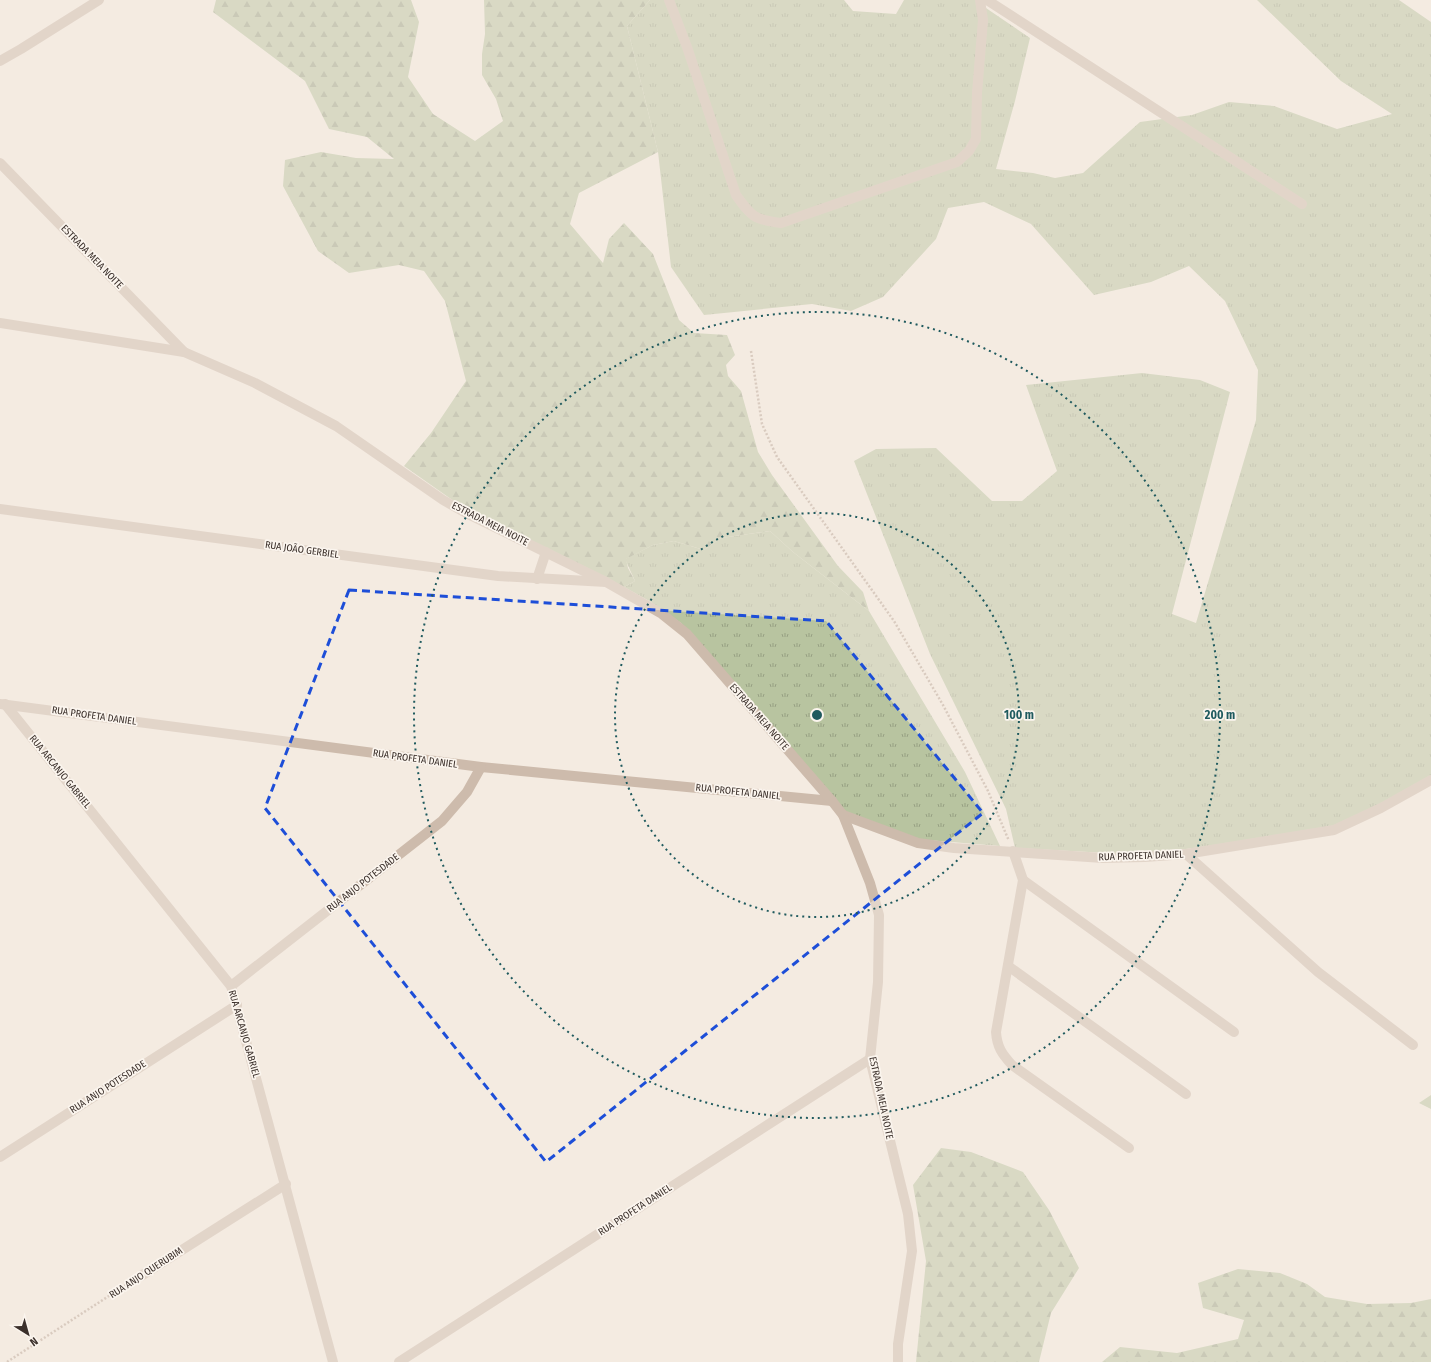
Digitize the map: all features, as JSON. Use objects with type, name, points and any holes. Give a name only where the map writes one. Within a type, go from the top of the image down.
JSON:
[{"type":"street","points":[[0,61],[99,0]]},
{"type":"street","points":[[669,0],[687,47],[736,195],[748,211],[762,221],[781,222],[957,162],[969,151],[976,139],[977,93],[983,20],[980,0]]},
{"type":"street","points":[[987,0],[1138,100],[1302,204]]},
{"type":"street","name":"ESTRADA MEIA NOITE","points":[[0,163],[184,352]]},
{"type":"street","name":"ESTRADA MEIA NOITE","points":[[0,323],[184,352],[255,383],[336,426],[443,500],[647,604],[687,634],[832,801],[843,815],[870,883],[879,915],[878,982],[870,1059],[908,1214],[912,1251],[898,1344],[898,1362]]},
{"type":"street","name":"RUA JOÃO GERBIEL","points":[[0,509],[498,576],[606,582]]},
{"type":"street","points":[[537,579],[546,552]]},
{"type":"street","name":"RUA PROFETA DANIEL","points":[[2,704],[481,767],[832,801]]},
{"type":"street","name":"RUA ARCANJO GABRIEL","points":[[2,704],[231,986],[286,1184],[333,1362]]},
{"type":"street","name":"RUA ANJO POTESDADE","points":[[231,986],[442,821],[467,792],[481,767]]},
{"type":"street","name":"RUA PROFETA DANIEL","points":[[843,815],[918,843],[954,848],[1103,858],[1186,854],[1334,830],[1381,808],[1431,780]]},
{"type":"street","points":[[1012,851],[1023,880],[996,1032],[997,1045],[1003,1056],[1012,1065],[1128,1148]]},
{"type":"street","points":[[1186,854],[1318,972],[1413,1045]]},
{"type":"street","points":[[1023,880],[1234,1032]]},
{"type":"street","points":[[1008,966],[1186,1094]]},
{"type":"street","name":"RUA ANJO POTESDADE","points":[[0,1157],[237,1005]]},
{"type":"street","name":"RUA PROFETA DANIEL","points":[[399,1362],[870,1059]]},
{"type":"street","name":"RUA ANJO QUERUBIM","points":[[141,1276],[286,1184]]},
{"type":"path","points":[[751,351],[762,424],[777,457],[894,621],[943,705],[988,791],[1012,851]]},
{"type":"path","name":"RUA ANJO QUERUBIM","points":[[7,1362],[141,1276]]},
{"type":"highlighted area","points":[[349,590],[826,621],[983,813],[546,1162],[265,808]]},
{"type":"green space","points":[[216,0],[411,0],[419,22],[408,77],[433,114],[475,141],[503,121],[496,99],[482,75],[482,54],[485,34],[484,0],[650,0],[627,26],[658,152],[579,193],[570,224],[603,263],[609,239],[624,223],[653,254],[679,320],[694,333],[727,335],[735,355],[726,365],[728,376],[741,391],[758,452],[772,475],[838,566],[863,592],[869,611],[793,552],[770,531],[721,538],[704,550],[674,541],[653,545],[626,559],[628,568],[635,581],[624,587],[468,511],[404,466],[431,433],[466,381],[445,301],[424,271],[399,265],[349,273],[318,251],[283,186],[285,160],[321,152],[356,158],[394,159],[367,137],[329,129],[305,81],[213,12]]},
{"type":"green space","points":[[650,0],[844,0],[853,11],[896,14],[904,0],[980,0],[983,6],[1030,38],[1015,101],[996,169],[1033,173],[1055,178],[1083,173],[1140,122],[1192,115],[1229,102],[1274,106],[1337,129],[1392,114],[1341,81],[1257,0],[1399,0],[1431,22],[1431,777],[1337,828],[1143,855],[1015,848],[1006,809],[930,654],[854,461],[876,449],[936,448],[992,501],[1022,501],[1057,471],[1026,385],[1142,373],[1200,380],[1230,392],[1172,614],[1196,623],[1256,420],[1258,370],[1225,301],[1189,266],[1151,282],[1094,295],[1031,224],[984,202],[948,208],[936,239],[883,297],[851,311],[812,304],[704,315],[671,267],[658,152],[627,26]]},
{"type":"green space","points":[[770,531],[793,552],[869,611],[965,772],[1000,846],[915,839],[844,811],[681,623],[651,602],[624,587],[635,581],[625,559],[653,545],[674,541],[704,550],[721,538]]},
{"type":"green space","points":[[1431,1095],[1431,1109],[1419,1103]]},
{"type":"green space","points":[[941,1148],[971,1152],[1023,1172],[1049,1210],[1079,1268],[1051,1313],[1039,1362],[916,1362],[926,1261],[913,1185]]},
{"type":"green space","points":[[1238,1269],[1280,1273],[1307,1284],[1325,1297],[1367,1304],[1411,1303],[1431,1299],[1431,1362],[1102,1362],[1120,1347],[1177,1353],[1238,1339],[1244,1320],[1203,1308],[1198,1283]]}]
